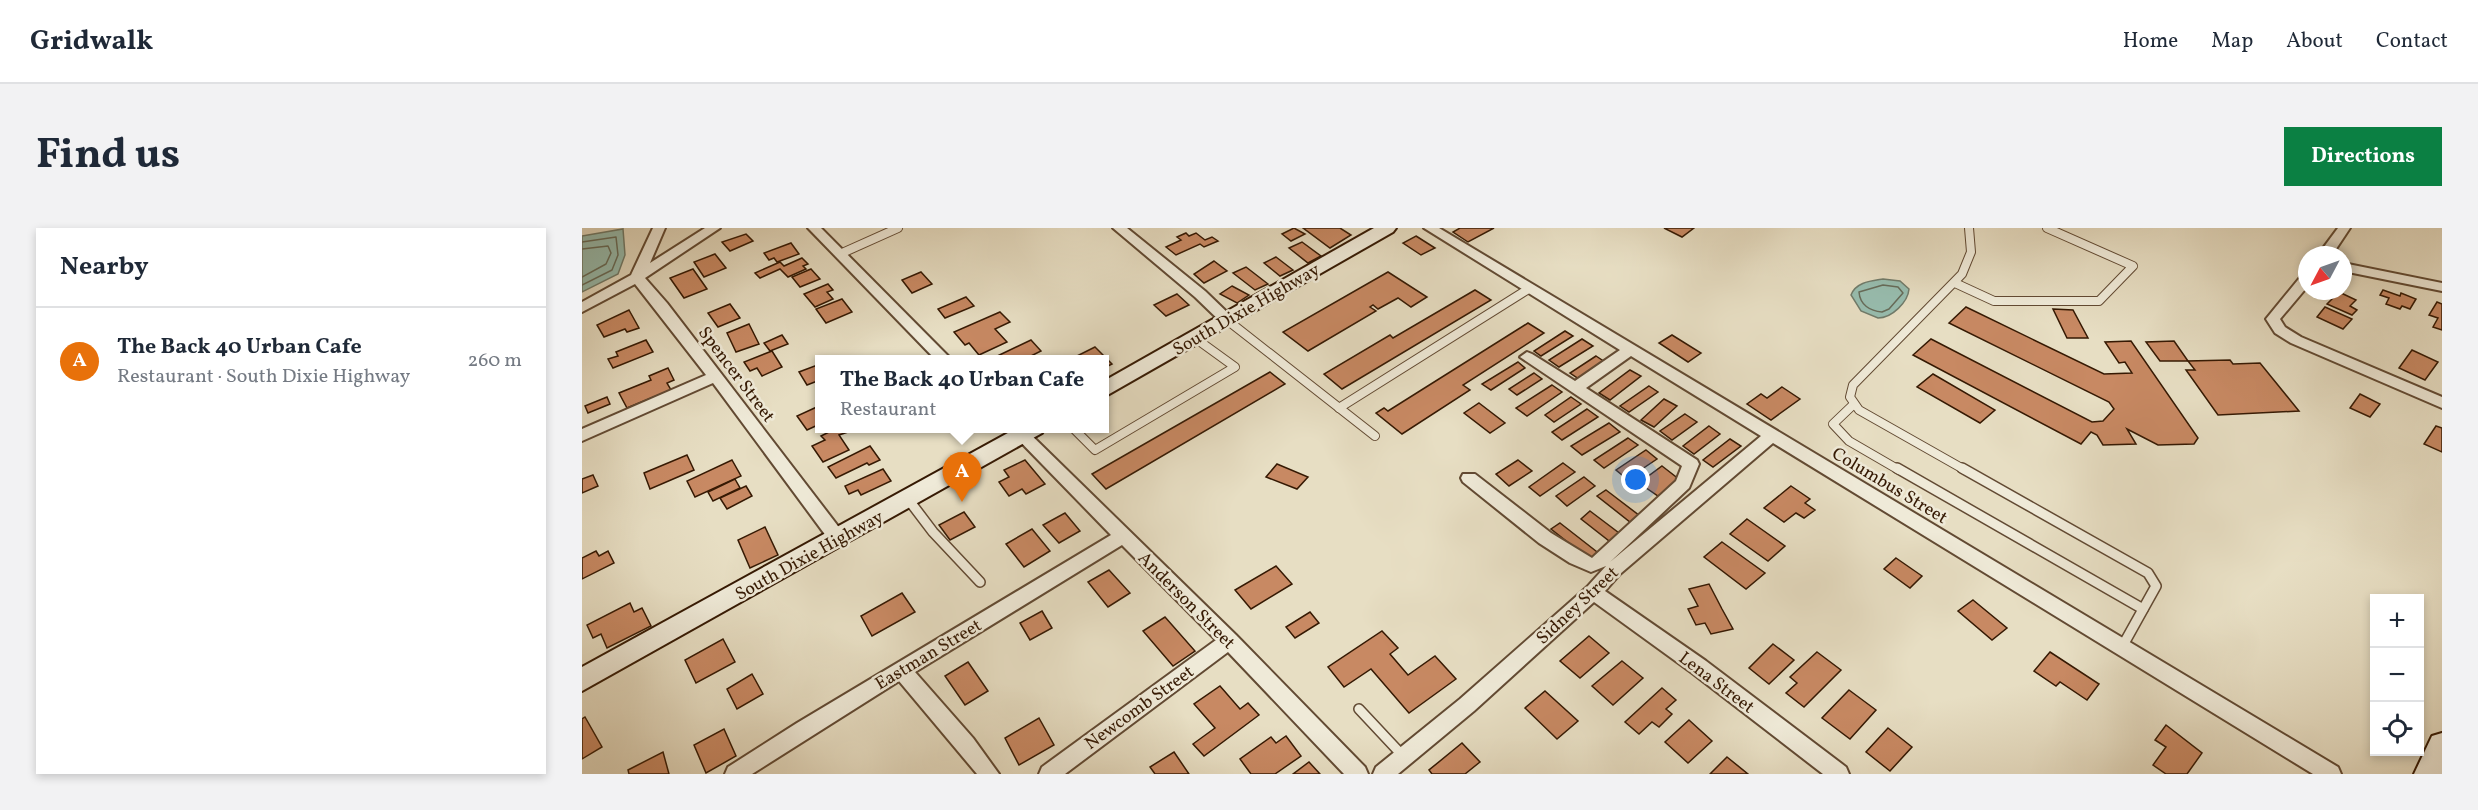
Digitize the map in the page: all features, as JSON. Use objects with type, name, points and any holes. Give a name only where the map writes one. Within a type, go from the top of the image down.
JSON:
[{"type":"main road","name":"South Dixie Highway","points":[[1109,387],[1379,230]]},
{"type":"main road","name":"South Dixie Highway","points":[[582,680],[838,539],[1021,433]]},
{"type":"main road","points":[[2428,774],[2442,745]]},
{"type":"street","points":[[636,277],[659,228]]},
{"type":"street","points":[[582,308],[714,228]]},
{"type":"street","points":[[814,228],[940,355]]},
{"type":"street","points":[[1119,228],[1227,320]]},
{"type":"street","name":"Columbus Street","points":[[1430,228],[2331,774]]},
{"type":"street","points":[[2331,246],[2344,228]]},
{"type":"street","points":[[2352,269],[2442,287]]},
{"type":"street","name":"Spencer Street","points":[[636,277],[663,306],[714,377],[838,539]]},
{"type":"street","points":[[2298,289],[2273,319],[2280,330],[2296,340],[2442,403]]},
{"type":"street","points":[[1575,389],[1630,349]]},
{"type":"street","points":[[1527,357],[1717,482]]},
{"type":"street","points":[[582,435],[714,377]]},
{"type":"street","name":"Anderson Street","points":[[1026,433],[1123,536],[1358,774]]},
{"type":"street","name":"Sidney Street","points":[[1383,774],[1467,705],[1593,592],[1614,569],[1772,435]]},
{"type":"street","points":[[1469,478],[1560,549],[1576,560],[1592,565],[1599,562],[1683,484],[1691,465]]},
{"type":"street","name":"Eastman Street","points":[[735,774],[804,729],[1123,536]]},
{"type":"street","name":"Lena Street","points":[[1593,592],[1699,667],[1839,774]]},
{"type":"street","name":"Newcomb Street","points":[[1049,774],[1229,641]]},
{"type":"street","points":[[902,671],[989,774]]},
{"type":"lane","points":[[840,254],[898,228]]},
{"type":"lane","points":[[1969,228],[1973,240],[1970,260],[1962,274],[1853,385],[1850,397],[1854,404],[1868,415],[2148,573],[2156,586],[2122,647]]},
{"type":"lane","points":[[1955,283],[1994,301],[2099,302],[2133,266],[2048,228]]},
{"type":"lane","points":[[1339,408],[1530,288]]},
{"type":"lane","points":[[1227,320],[1375,436]]},
{"type":"lane","points":[[1077,433],[1095,450],[1235,367],[1195,338]]},
{"type":"lane","points":[[1854,404],[1833,424],[1849,441],[2143,609]]},
{"type":"lane","points":[[908,499],[933,532],[980,582]]},
{"type":"lane","points":[[1359,709],[1404,757]]},
{"type":"water","points":[[623,229],[625,255],[618,274],[582,292],[582,236]]},
{"type":"water","points":[[1883,279],[1900,281],[1909,289],[1906,299],[1894,312],[1878,318],[1861,311],[1851,295],[1860,285]]},
{"type":"building","points":[[1294,228],[1305,234],[1291,241],[1282,234]]},
{"type":"building","points":[[1303,228],[1340,228],[1351,235],[1330,248]]},
{"type":"building","points":[[1460,228],[1494,228],[1468,242],[1453,232]]},
{"type":"building","points":[[1664,228],[1694,228],[1682,237]]},
{"type":"building","points":[[1186,233],[1189,236],[1196,233],[1205,240],[1212,237],[1218,241],[1204,247],[1200,244],[1176,255],[1166,247],[1181,240],[1177,237]]},
{"type":"building","points":[[746,234],[753,241],[730,251],[722,242]]},
{"type":"building","points":[[1416,236],[1435,248],[1421,255],[1403,243]]},
{"type":"building","points":[[1302,242],[1321,256],[1308,263],[1289,248]]},
{"type":"building","points":[[791,243],[799,254],[777,262],[774,258],[769,260],[764,253]]},
{"type":"building","points":[[715,254],[726,268],[704,277],[694,262]]},
{"type":"building","points":[[1276,257],[1293,270],[1280,276],[1264,263]]},
{"type":"building","points":[[802,258],[808,264],[803,266],[806,269],[788,277],[780,269],[760,278],[755,273],[780,262],[784,266]]},
{"type":"building","points":[[1214,261],[1227,271],[1204,283],[1194,274]]},
{"type":"building","points":[[1246,267],[1268,284],[1255,290],[1233,273]]},
{"type":"building","points":[[693,269],[707,289],[684,298],[670,278]]},
{"type":"building","points":[[811,269],[820,279],[800,287],[792,277]]},
{"type":"building","points":[[921,272],[932,284],[912,293],[902,280]]},
{"type":"building","points":[[1388,272],[1427,297],[1411,307],[1398,298],[1378,309],[1373,305],[1370,307],[1376,311],[1308,351],[1283,332]]},
{"type":"building","points":[[828,284],[833,290],[827,292],[833,299],[815,307],[804,294]]},
{"type":"building","points":[[1232,286],[1249,295],[1237,303],[1220,294]]},
{"type":"building","points":[[1475,290],[1491,300],[1342,389],[1324,374],[1390,335],[1393,338]]},
{"type":"building","points":[[2383,290],[2400,296],[2401,293],[2416,299],[2410,309],[2402,306],[2400,309],[2386,304],[2389,298],[2380,295]]},
{"type":"building","points":[[1177,294],[1189,305],[1166,316],[1154,305]]},
{"type":"building","points":[[966,297],[974,306],[945,318],[938,309]]},
{"type":"building","points":[[2352,298],[2356,300],[2350,306],[2357,310],[2352,315],[2327,304],[2331,300],[2352,300]]},
{"type":"building","points":[[842,299],[852,312],[826,323],[816,309]]},
{"type":"building","points":[[2437,302],[2442,304],[2442,330],[2433,327],[2438,318],[2429,315]]},
{"type":"building","points":[[730,304],[740,318],[718,327],[708,313]]},
{"type":"building","points":[[1966,307],[2104,374],[2132,373],[2125,362],[2119,363],[2105,342],[2131,341],[2198,438],[2194,444],[2158,445],[2127,429],[2136,444],[2103,445],[2097,435],[2091,432],[2081,444],[1913,355],[1931,339],[2092,422],[2103,421],[2114,409],[2109,402],[1949,323]]},
{"type":"building","points":[[2325,307],[2352,319],[2343,329],[2317,317]]},
{"type":"building","points":[[2053,309],[2073,310],[2088,338],[2067,338]]},
{"type":"building","points":[[629,310],[639,328],[627,332],[625,329],[604,337],[597,325]]},
{"type":"building","points":[[1000,312],[1010,322],[995,329],[1007,342],[979,355],[969,343],[965,345],[954,332]]},
{"type":"building","points":[[1528,323],[1544,333],[1463,385],[1470,390],[1402,434],[1376,413],[1384,408],[1388,411]]},
{"type":"building","points":[[749,324],[759,344],[736,352],[727,333]]},
{"type":"building","points":[[1565,331],[1573,336],[1541,356],[1534,351]]},
{"type":"building","points":[[782,335],[788,344],[770,351],[764,343]]},
{"type":"building","points":[[1672,335],[1701,353],[1688,362],[1659,343]]},
{"type":"building","points":[[1582,339],[1593,346],[1559,367],[1549,360]]},
{"type":"building","points":[[646,340],[653,352],[613,368],[608,359],[618,356],[616,352]]},
{"type":"building","points":[[1031,340],[1041,351],[1033,355],[1000,355]]},
{"type":"building","points":[[2174,341],[2188,361],[2160,361],[2146,342]]},
{"type":"building","points":[[1095,347],[1103,355],[1079,355]]},
{"type":"building","points":[[2412,350],[2438,362],[2425,380],[2399,368]]},
{"type":"building","points":[[772,351],[782,367],[762,376],[757,368],[750,371],[744,362]]},
{"type":"building","points":[[1596,356],[1605,362],[1579,379],[1570,373]]},
{"type":"building","points":[[2230,360],[2233,364],[2260,363],[2299,411],[2218,415],[2186,370],[2195,370],[2188,361]]},
{"type":"building","points":[[1518,362],[1525,368],[1491,390],[1482,384]]},
{"type":"building","points":[[815,366],[815,382],[807,385],[799,372]]},
{"type":"building","points":[[668,368],[674,380],[667,383],[671,390],[627,408],[619,393],[651,380],[649,376]]},
{"type":"building","points":[[1630,370],[1641,376],[1610,400],[1599,393]]},
{"type":"building","points":[[1270,372],[1285,384],[1106,489],[1092,474]]},
{"type":"building","points":[[1534,373],[1542,379],[1517,395],[1509,389]]},
{"type":"building","points":[[1933,374],[1995,410],[1980,423],[1917,387]]},
{"type":"building","points":[[1552,385],[1562,392],[1527,416],[1516,408]]},
{"type":"building","points":[[1649,386],[1658,392],[1629,412],[1620,406]]},
{"type":"building","points":[[1782,387],[1800,399],[1771,420],[1747,404],[1761,394],[1767,398]]},
{"type":"building","points":[[2360,394],[2380,404],[2370,417],[2350,408]]},
{"type":"building","points":[[607,397],[610,404],[588,413],[585,406]]},
{"type":"building","points":[[1571,397],[1581,404],[1554,422],[1545,415]]},
{"type":"building","points":[[1664,399],[1677,406],[1654,427],[1641,420]]},
{"type":"building","points":[[1479,403],[1505,423],[1490,433],[1464,413]]},
{"type":"building","points":[[815,408],[815,426],[807,430],[797,416]]},
{"type":"building","points":[[1587,409],[1598,417],[1562,440],[1552,432]]},
{"type":"building","points":[[1685,414],[1697,422],[1672,440],[1660,431]]},
{"type":"building","points":[[1609,423],[1620,432],[1582,455],[1571,446]]},
{"type":"building","points":[[1709,426],[1720,434],[1694,454],[1683,446]]},
{"type":"building","points":[[2436,426],[2442,428],[2442,452],[2424,444]]},
{"type":"building","points":[[827,433],[845,433],[839,435],[849,450],[823,462],[812,446],[825,440],[821,436]]},
{"type":"building","points":[[1628,438],[1638,445],[1604,468],[1594,460]]},
{"type":"building","points":[[1730,439],[1741,446],[1713,467],[1703,460]]},
{"type":"building","points":[[870,446],[880,460],[869,465],[867,463],[836,478],[828,467]]},
{"type":"building","points":[[1646,450],[1657,459],[1627,479],[1616,470]]},
{"type":"building","points":[[687,455],[694,470],[650,489],[644,473]]},
{"type":"building","points":[[732,460],[741,476],[695,497],[687,481]]},
{"type":"building","points":[[1025,460],[1045,484],[1026,494],[1022,489],[1009,496],[999,482],[1009,477],[1004,470]]},
{"type":"building","points":[[1518,460],[1532,471],[1509,486],[1496,474]]},
{"type":"building","points":[[1563,463],[1575,472],[1540,496],[1529,487]]},
{"type":"building","points":[[1277,464],[1308,477],[1297,489],[1266,477]]},
{"type":"building","points":[[1662,466],[1680,480],[1658,496],[1639,483]]},
{"type":"building","points":[[883,469],[891,481],[861,495],[858,490],[849,494],[845,486]]},
{"type":"building","points":[[593,475],[598,486],[582,493],[582,479]]},
{"type":"building","points":[[1584,477],[1595,486],[1567,506],[1556,496]]},
{"type":"building","points":[[735,479],[740,488],[713,501],[708,492]]},
{"type":"building","points":[[746,486],[752,496],[727,509],[720,498]]},
{"type":"building","points":[[1791,486],[1810,499],[1805,503],[1815,510],[1804,518],[1796,513],[1784,522],[1764,508]]},
{"type":"building","points":[[1606,490],[1644,519],[1635,526],[1597,496]]},
{"type":"building","points":[[1590,511],[1623,536],[1613,544],[1581,519]]},
{"type":"building","points":[[964,512],[975,527],[950,540],[939,525]]},
{"type":"building","points":[[1065,513],[1080,531],[1059,543],[1043,525]]},
{"type":"building","points":[[1747,519],[1785,546],[1768,561],[1730,534]]},
{"type":"building","points":[[1560,523],[1601,555],[1593,562],[1551,529]]},
{"type":"building","points":[[765,527],[778,555],[750,568],[738,540]]},
{"type":"building","points":[[1032,529],[1050,551],[1024,567],[1006,544]]},
{"type":"building","points":[[1722,542],[1765,573],[1746,589],[1704,557]]},
{"type":"building","points":[[596,551],[599,556],[608,551],[614,563],[582,579],[582,558]]},
{"type":"building","points":[[1896,558],[1922,576],[1910,588],[1884,569]]},
{"type":"building","points":[[1276,566],[1292,584],[1251,609],[1235,590]]},
{"type":"building","points":[[1109,570],[1130,593],[1108,607],[1088,582]]},
{"type":"building","points":[[1709,584],[1733,629],[1711,634],[1705,623],[1696,625],[1688,609],[1698,606],[1689,589]]},
{"type":"building","points":[[902,593],[915,612],[872,636],[861,616]]},
{"type":"building","points":[[1973,600],[2007,628],[1992,640],[1958,611]]},
{"type":"building","points":[[630,603],[634,612],[642,608],[651,626],[607,648],[601,634],[593,638],[587,625]]},
{"type":"building","points":[[1042,611],[1052,628],[1030,640],[1020,623]]},
{"type":"building","points":[[1310,612],[1319,623],[1295,638],[1286,627]]},
{"type":"building","points":[[1165,617],[1195,651],[1173,666],[1143,631]]},
{"type":"building","points":[[1382,631],[1398,648],[1390,654],[1408,675],[1435,656],[1456,679],[1409,713],[1371,669],[1344,687],[1328,667]]},
{"type":"building","points":[[1589,636],[1609,653],[1580,678],[1560,661]]},
{"type":"building","points":[[723,639],[735,662],[696,683],[685,660]]},
{"type":"building","points":[[1773,644],[1794,660],[1769,684],[1749,668]]},
{"type":"building","points":[[1817,652],[1841,670],[1804,707],[1786,693],[1797,683],[1790,677]]},
{"type":"building","points":[[2050,652],[2099,684],[2087,700],[2060,682],[2056,686],[2034,671]]},
{"type":"building","points":[[1622,661],[1643,678],[1613,705],[1592,686]]},
{"type":"building","points":[[968,662],[988,691],[965,705],[945,676]]},
{"type":"building","points":[[752,674],[763,694],[737,709],[727,689]]},
{"type":"building","points":[[1220,686],[1240,709],[1248,703],[1259,715],[1204,756],[1193,744],[1215,728],[1194,704]]},
{"type":"building","points":[[1662,688],[1676,700],[1666,709],[1672,714],[1659,727],[1652,722],[1639,734],[1625,722]]},
{"type":"building","points":[[1849,690],[1876,710],[1850,739],[1822,718]]},
{"type":"building","points":[[1545,691],[1578,721],[1557,739],[1525,708]]},
{"type":"building","points":[[585,717],[602,747],[582,759],[582,719]]},
{"type":"building","points":[[1039,718],[1054,745],[1019,765],[1005,738]]},
{"type":"building","points":[[1689,720],[1712,741],[1688,763],[1665,742]]},
{"type":"building","points":[[2166,725],[2202,753],[2187,774],[2166,774],[2153,765],[2166,747],[2155,740]]},
{"type":"building","points":[[1888,728],[1912,747],[1890,771],[1866,752]]},
{"type":"building","points":[[724,729],[736,756],[706,773],[694,745]]},
{"type":"building","points":[[1286,736],[1301,756],[1275,774],[1251,774],[1240,759],[1271,737],[1276,743]]},
{"type":"building","points":[[1462,743],[1480,762],[1465,774],[1432,774],[1429,770]]},
{"type":"building","points":[[663,752],[669,774],[629,774],[628,770]]},
{"type":"building","points":[[1174,752],[1189,774],[1155,774],[1150,767]]},
{"type":"building","points":[[1727,757],[1748,774],[1710,774]]},
{"type":"building","points":[[1309,762],[1320,774],[1293,774]]},
{"type":"place","name":"The Back 40 Urban Cafe","points":[[962,502]]}]
